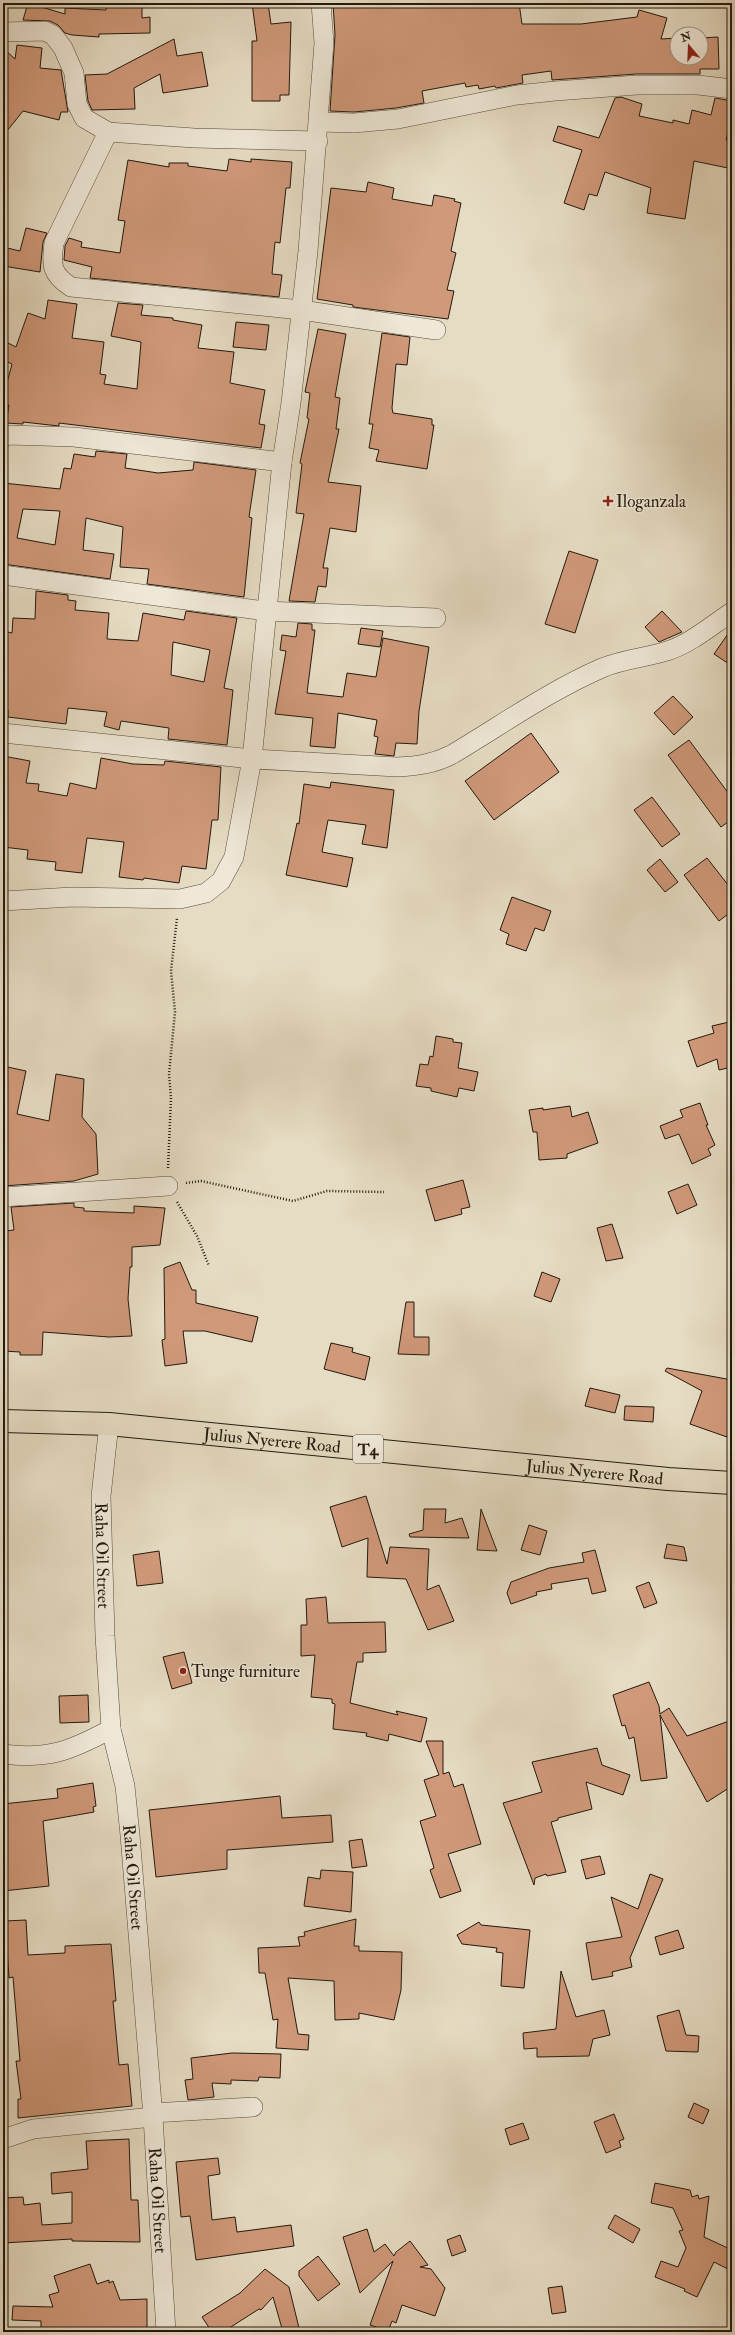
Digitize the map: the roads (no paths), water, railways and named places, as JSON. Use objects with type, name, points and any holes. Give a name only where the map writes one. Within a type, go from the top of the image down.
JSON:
[{"type":"highway","name":"Julius Nyerere Road","points":[[3,1421],[110,1424],[660,1478],[732,1483]]},
{"type":"street","points":[[3,901],[72,897],[180,899],[206,893],[221,882],[234,857],[252,759],[265,611],[308,251],[318,141],[324,43],[321,3]]},
{"type":"street","points":[[3,32],[29,30],[44,31],[53,35],[63,48],[74,74],[77,104],[84,118],[108,132],[194,138],[318,141]]},
{"type":"street","points":[[318,122],[354,123],[398,119],[517,95],[555,90],[637,85],[698,85],[732,89]]},
{"type":"street","points":[[108,132],[54,243],[51,262],[61,280],[71,287],[301,310],[436,330]]},
{"type":"street","points":[[3,437],[74,437],[282,462]]},
{"type":"street","points":[[3,575],[265,611],[436,618]]},
{"type":"street","points":[[3,733],[252,759],[397,767],[435,763],[573,682],[602,668],[630,658],[667,651],[732,612]]},
{"type":"street","points":[[3,1197],[168,1186]]},
{"type":"street","name":"Raha Oil Street","points":[[110,1424],[101,1496],[105,1636],[111,1729],[125,1786],[153,2115],[166,2332]]},
{"type":"street","points":[[3,1754],[51,1755],[77,1747],[111,1729]]},
{"type":"street","points":[[3,2139],[34,2129],[153,2115],[253,2107]]},
{"type":"place","name":"Iloganzala","points":[[608,501]]},
{"type":"place","name":"Tunge furniture","points":[[183,1671]]}]
